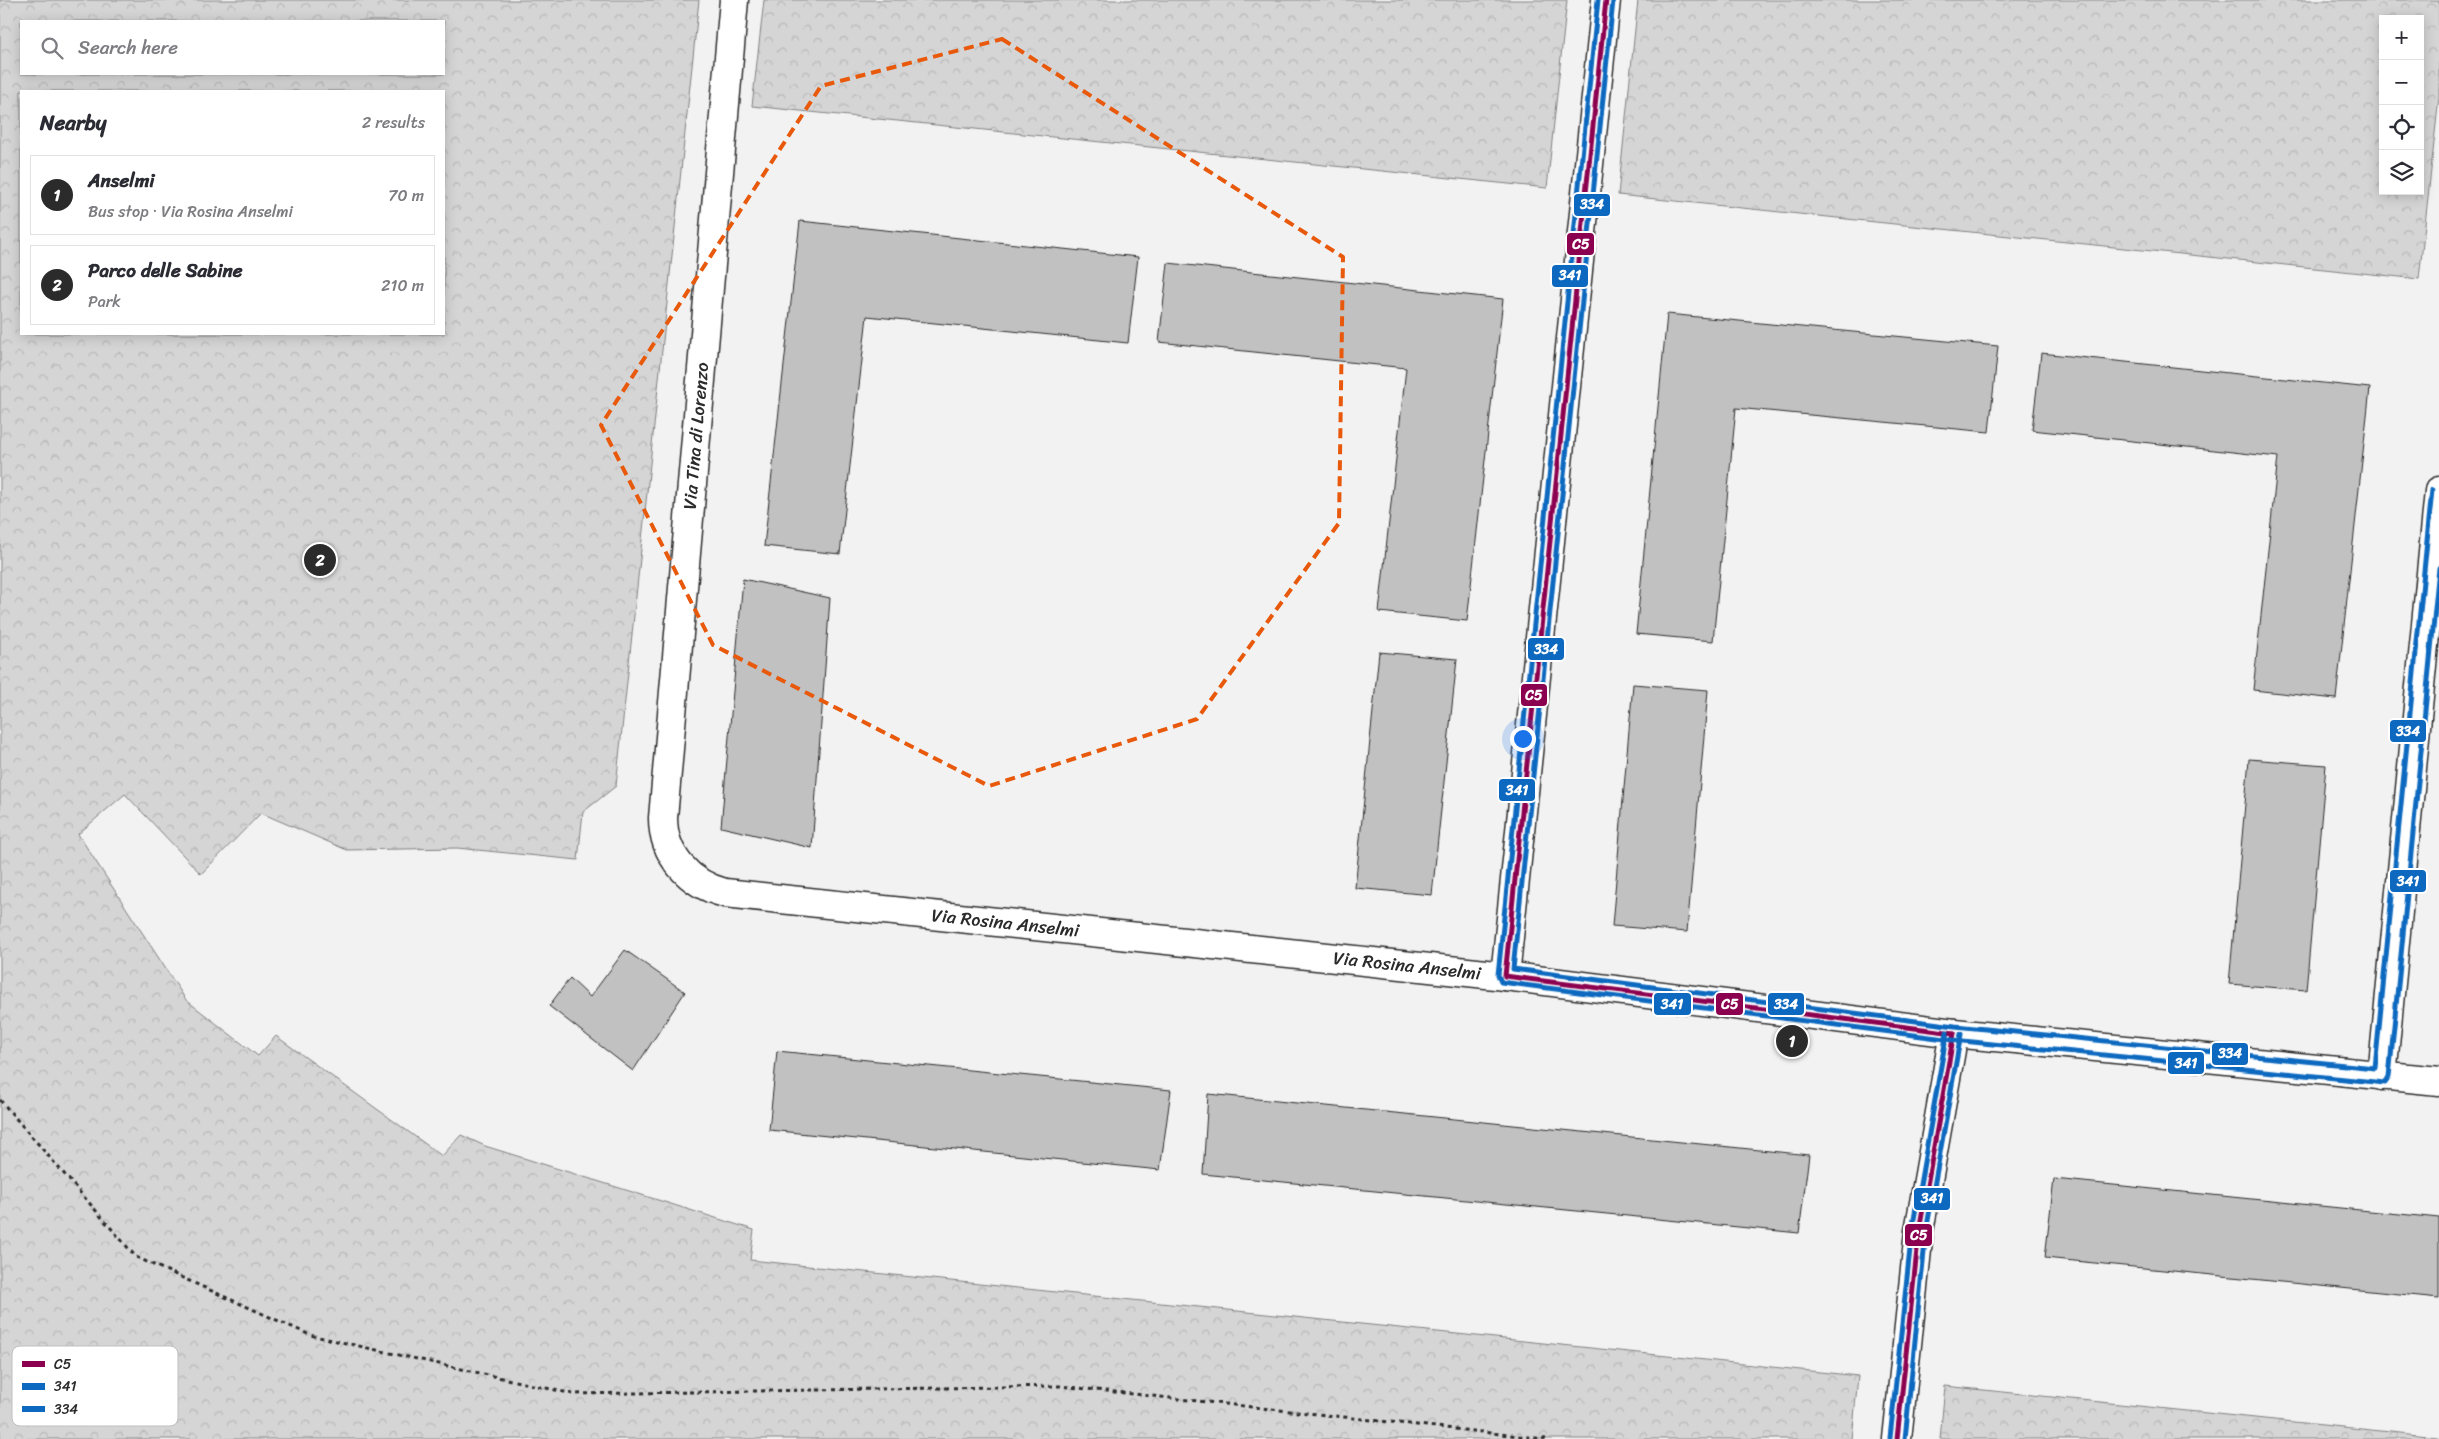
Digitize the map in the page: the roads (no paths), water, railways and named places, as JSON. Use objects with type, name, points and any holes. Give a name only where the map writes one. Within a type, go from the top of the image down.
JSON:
[{"type":"street","name":"Via Tina di Lorenzo","points":[[681,867],[666,845],[663,832],[663,818],[734,0]]},
{"type":"street","points":[[1505,976],[1606,0]]},
{"type":"street","points":[[2382,1076],[2439,490]]},
{"type":"street","name":"Via Rosina Anselmi","points":[[681,867],[704,886],[725,893],[1505,976],[1954,1034],[2439,1081]]},
{"type":"street","points":[[1897,1439],[1919,1231],[1954,1034]]},
{"type":"place","name":"Parco delle Sabine","points":[[320,560]]},
{"type":"place","name":"Anselmi","points":[[1792,1041]]}]
